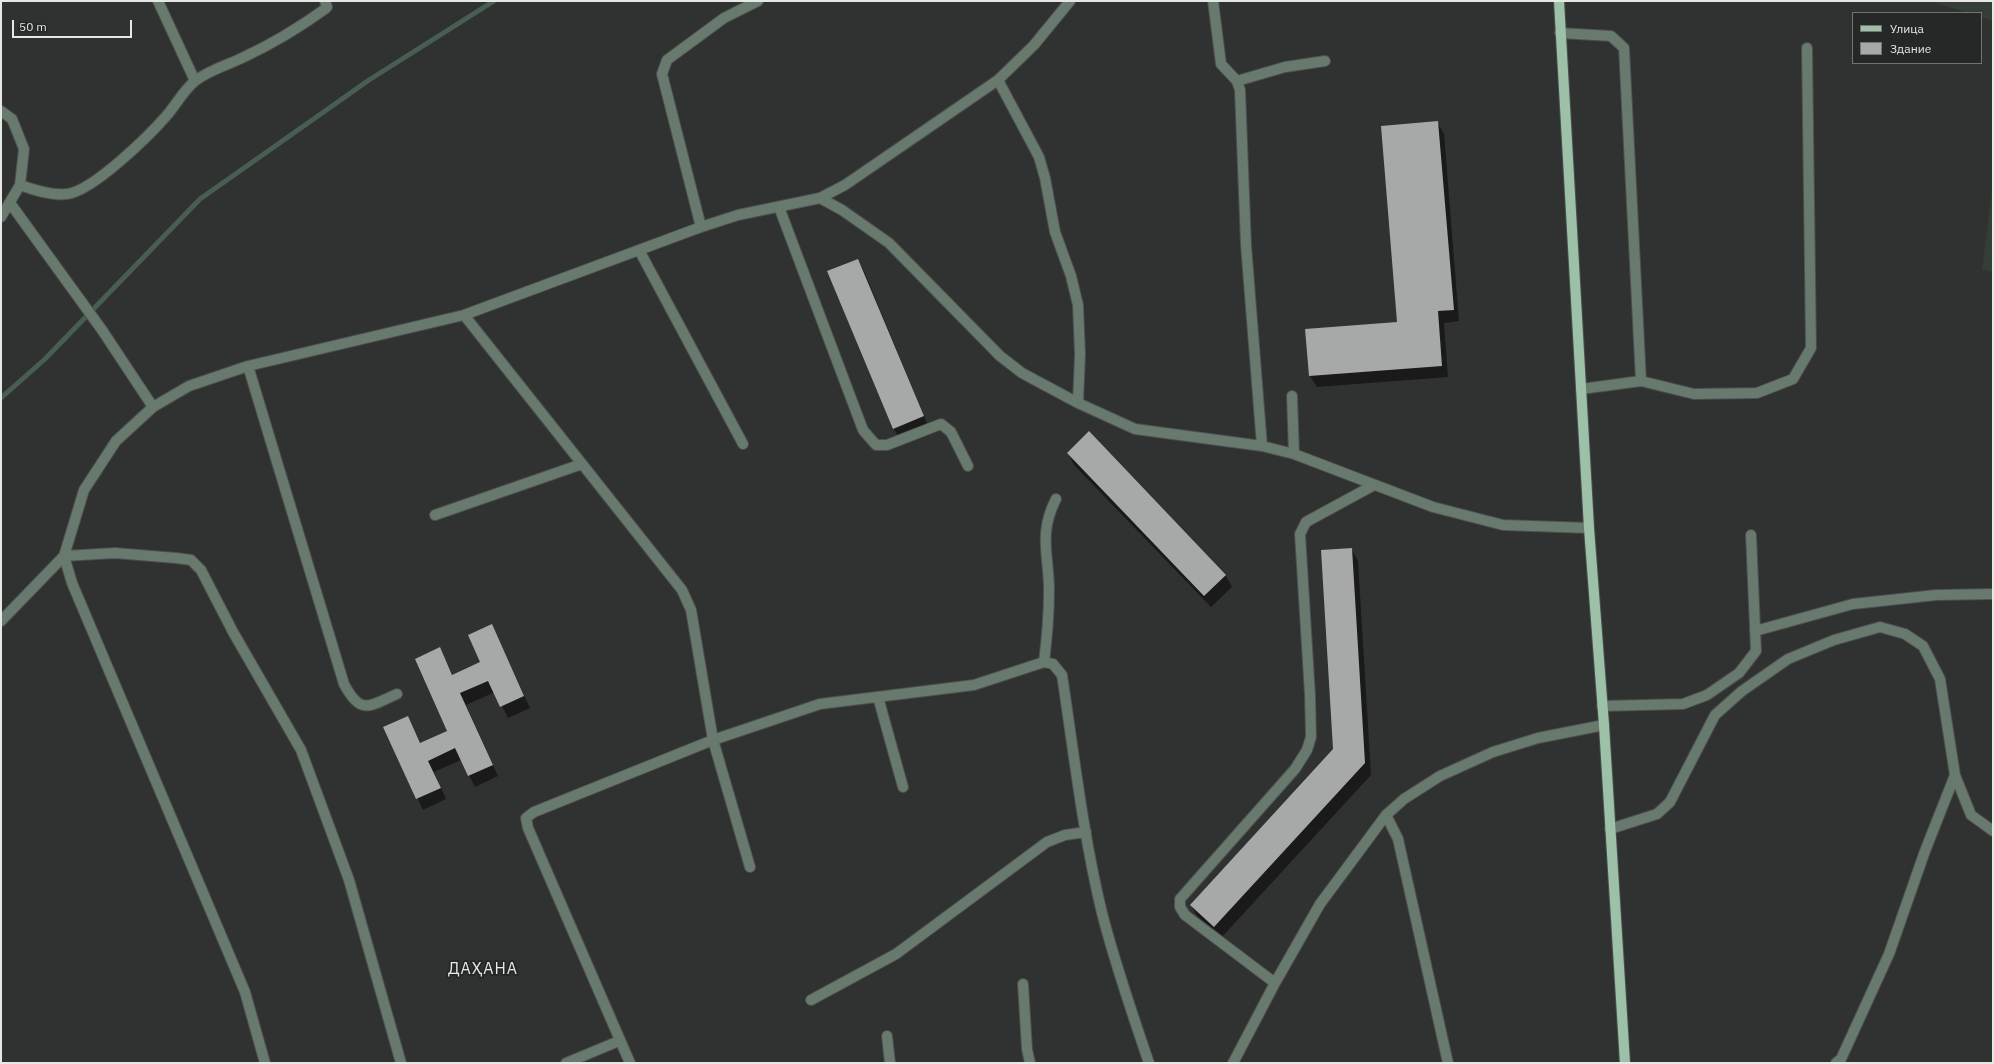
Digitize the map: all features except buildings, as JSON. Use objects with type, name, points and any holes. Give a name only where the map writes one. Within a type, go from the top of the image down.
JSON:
[{"type":"main road","points":[[1559,1],[1589,528],[1604,725],[1625,1063]]},
{"type":"street","points":[[158,1],[195,81]]},
{"type":"street","points":[[20,186],[42,192],[66,195],[80,191],[101,178],[157,127],[195,81],[245,57],[303,25],[327,7],[325,1]]},
{"type":"street","points":[[701,227],[662,74],[667,60],[724,18],[758,1]]},
{"type":"street","points":[[1,620],[64,556],[84,490],[116,441],[153,407],[190,386],[248,366],[464,315],[701,227],[738,215],[820,198],[845,185],[998,80],[1034,45],[1070,1]]},
{"type":"street","points":[[1213,1],[1221,64],[1237,82],[1240,90],[1246,245],[1262,446]]},
{"type":"street","points":[[1560,33],[1611,36],[1624,48],[1641,381]]},
{"type":"street","points":[[1581,389],[1641,381],[1694,394],[1757,393],[1794,379],[1811,348],[1807,48]]},
{"type":"street","points":[[1237,82],[1285,67],[1325,61]]},
{"type":"street","points":[[998,80],[1039,156],[1045,178],[1055,232],[1071,276],[1078,305],[1080,354],[1078,403]]},
{"type":"street","points":[[1,110],[12,119],[24,149],[20,186],[1,217]]},
{"type":"street","points":[[820,198],[842,210],[889,243],[1000,356],[1022,373],[1078,403],[1135,428],[1262,446],[1294,454],[1433,507],[1503,525],[1589,528]]},
{"type":"street","points":[[10,203],[102,330],[153,407]]},
{"type":"street","points":[[779,206],[863,430],[876,445],[887,446],[941,424],[951,432],[968,466]]},
{"type":"street","points":[[639,250],[743,444]]},
{"type":"street","points":[[464,315],[682,590],[691,610],[713,740],[750,867]]},
{"type":"street","points":[[248,366],[344,684],[352,700],[360,705],[370,705],[398,694]]},
{"type":"street","points":[[1292,396],[1294,454]]},
{"type":"street","points":[[435,515],[582,464]]},
{"type":"street","points":[[1275,983],[1185,915],[1180,907],[1180,899],[1295,769],[1307,750],[1311,737],[1310,695],[1300,534],[1306,522],[1374,485]]},
{"type":"street","points":[[1044,662],[1049,616],[1045,532],[1048,514],[1056,499]]},
{"type":"street","points":[[1602,706],[1683,704],[1707,695],[1739,673],[1756,650],[1751,535]]},
{"type":"street","points":[[64,556],[115,552],[176,558],[191,560],[201,570],[233,632],[301,750],[349,880],[401,1063]]},
{"type":"street","points":[[64,556],[72,583],[245,992],[265,1063]]},
{"type":"street","points":[[1755,630],[1853,604],[1936,595],[1993,594]]},
{"type":"street","points":[[1610,829],[1657,814],[1670,802],[1715,715],[1742,691],[1788,658],[1834,640],[1880,627],[1905,634],[1923,646],[1940,679],[1955,775],[1971,815],[1993,832]]},
{"type":"street","points":[[630,1063],[619,1041],[528,828],[526,818],[534,812],[713,740],[820,704],[974,685],[1044,662],[1053,664],[1062,674],[1086,832],[1102,913],[1122,983],[1149,1063]]},
{"type":"street","points":[[878,698],[903,787]]},
{"type":"street","points":[[1233,1063],[1275,983],[1320,904],[1386,815],[1404,799],[1440,776],[1493,752],[1538,738],[1604,725]]},
{"type":"street","points":[[1840,1062],[1889,954],[1925,851],[1955,775]]},
{"type":"street","points":[[1386,815],[1398,839],[1448,1063]]},
{"type":"street","points":[[810,1000],[896,954],[1047,842],[1065,835],[1086,832]]},
{"type":"street","points":[[1023,984],[1027,1049],[1030,1063]]},
{"type":"street","points":[[887,1036],[890,1063]]},
{"type":"street","points":[[566,1063],[619,1041]]},
{"type":"shaded area","points":[[1929,1],[1993,1],[1993,21],[1982,17],[1982,12],[1965,12]]},
{"type":"shaded area","points":[[1993,182],[1993,272],[1982,270]]},
{"type":"waterway","points":[[1,398],[45,359],[200,199],[369,80],[494,1]]},
{"type":"district","name":"ДАҲАНА","points":[[483,969]]}]
